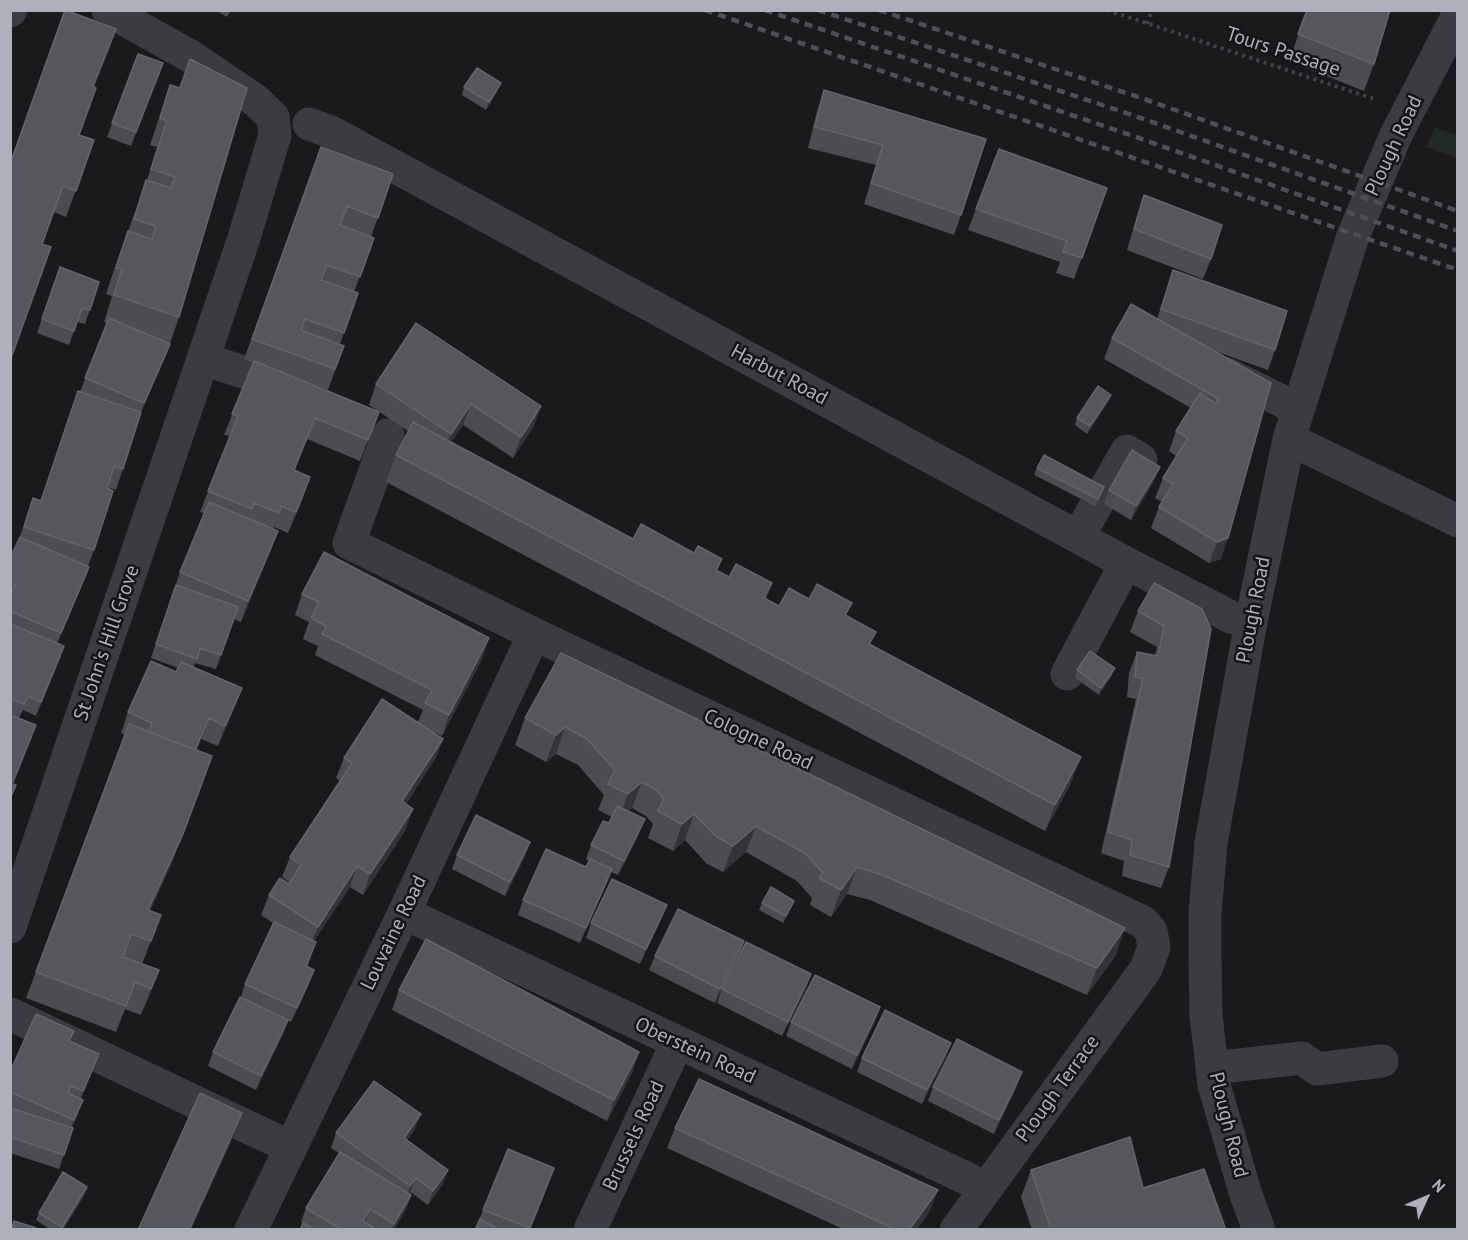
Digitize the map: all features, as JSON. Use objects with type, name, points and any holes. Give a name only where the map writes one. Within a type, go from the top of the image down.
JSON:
[{"type":"street","name":"St John's Hill Grove","points":[[10,927],[272,150],[275,123],[267,109],[228,81],[190,56],[108,10]]},
{"type":"street","name":"Plough Road","points":[[1259,1230],[1236,1162],[1214,1085],[1206,1015],[1207,870],[1251,622],[1294,424],[1353,236],[1396,135],[1458,15]]},
{"type":"street","name":"Harbut Road","points":[[309,124],[332,132],[1126,563],[1231,617],[1251,622]]},
{"type":"street","points":[[203,359],[316,395]]},
{"type":"street","points":[[1205,361],[1251,387],[1294,424],[1458,521]]},
{"type":"street","name":"Cologne Road","points":[[388,435],[349,543],[534,634],[1143,922],[1151,931],[1154,947]]},
{"type":"street","points":[[1078,537],[1127,451],[1141,460]]},
{"type":"street","points":[[1067,674],[1126,563]]},
{"type":"street","name":"Louvaine Road","points":[[251,1230],[404,914],[534,634]]},
{"type":"street","name":"Oberstein Road","points":[[404,914],[970,1180],[984,1191]]},
{"type":"street","name":"Plough Terrace","points":[[956,1230],[1146,969],[1154,947]]},
{"type":"street","points":[[10,1014],[290,1147]]},
{"type":"street","name":"Brussels Road","points":[[590,1230],[677,1043]]},
{"type":"street","points":[[1212,1068],[1302,1058],[1317,1069],[1382,1061]]},
{"type":"path","name":"Tours Passage","points":[[1107,10],[1381,101]]},
{"type":"path","points":[[1148,24],[1152,10]]},
{"type":"shaded area","points":[[1435,128],[1457,135],[1457,158],[1426,147]]},
{"type":"building","points":[[65,10],[116,29],[93,86],[96,88],[79,135],[94,140],[76,191],[63,186],[42,244],[51,247],[10,361],[10,164]]},
{"type":"building","points":[[1307,10],[1390,10],[1374,64],[1298,34]]},
{"type":"building","points":[[138,54],[163,63],[136,132],[112,123]]},
{"type":"building","points":[[190,59],[247,88],[179,317],[114,295],[122,269],[116,268],[128,231],[152,239],[156,226],[134,219],[146,180],[171,188],[175,177],[151,169],[167,121],[160,118],[170,85],[180,88]]},
{"type":"building","points":[[477,68],[501,83],[489,102],[464,87]]},
{"type":"building","points":[[824,90],[986,139],[961,215],[871,183],[883,145],[815,127]]},
{"type":"building","points":[[321,147],[393,174],[378,218],[347,206],[340,225],[374,238],[360,277],[327,265],[321,280],[358,293],[344,333],[305,319],[301,330],[344,346],[335,369],[252,339]]},
{"type":"building","points":[[999,149],[1107,188],[1082,258],[1063,252],[1067,241],[976,209]]},
{"type":"building","points":[[1144,195],[1222,225],[1211,259],[1134,229]]},
{"type":"building","points":[[60,267],[99,282],[90,310],[82,308],[74,331],[42,319]]},
{"type":"building","points":[[1173,270],[1287,311],[1275,350],[1161,309]]},
{"type":"building","points":[[1131,304],[1271,383],[1228,538],[1217,542],[1159,507],[1173,484],[1163,478],[1188,438],[1176,431],[1200,393],[1216,404],[1219,399],[1112,338]]},
{"type":"building","points":[[109,318],[170,344],[144,403],[85,378]]},
{"type":"building","points":[[416,323],[541,406],[521,437],[471,404],[451,434],[376,384]]},
{"type":"building","points":[[254,361],[379,412],[368,440],[315,418],[294,470],[310,477],[296,512],[281,506],[279,513],[254,503],[252,509],[208,491],[238,416],[232,414]]},
{"type":"building","points":[[1098,386],[1111,395],[1090,426],[1077,418]]},
{"type":"building","points":[[78,391],[141,412],[123,469],[114,466],[107,488],[113,491],[94,550],[24,527],[33,498],[41,501]]},
{"type":"building","points":[[413,422],[633,539],[641,524],[694,553],[698,546],[722,559],[716,570],[729,577],[736,564],[772,583],[764,598],[779,606],[789,588],[809,599],[817,584],[852,603],[845,615],[876,632],[869,644],[1081,757],[1055,805],[396,455]]},
{"type":"building","points":[[1132,450],[1160,467],[1136,506],[1109,490]]},
{"type":"building","points":[[1044,455],[1104,487],[1098,499],[1037,468]]},
{"type":"building","points":[[209,502],[278,531],[248,601],[180,572]]},
{"type":"building","points":[[20,537],[89,567],[61,633],[10,611],[10,596],[15,585],[10,583],[10,558]]},
{"type":"building","points":[[324,552],[489,638],[449,715],[425,703],[432,690],[322,634],[326,626],[311,618],[319,602],[302,594]]},
{"type":"building","points":[[1154,583],[1202,609],[1211,629],[1169,867],[1130,855],[1132,840],[1108,832],[1143,678],[1135,677],[1137,652],[1158,656],[1164,626],[1138,611]]},
{"type":"building","points":[[176,585],[238,607],[221,655],[200,648],[197,659],[156,644]]},
{"type":"building","points":[[10,624],[64,646],[41,702],[28,696],[24,704],[10,698]]},
{"type":"building","points":[[1090,651],[1115,668],[1101,688],[1077,670]]},
{"type":"building","points":[[561,653],[1125,928],[1097,968],[880,874],[857,867],[841,890],[819,878],[823,873],[806,854],[756,826],[733,846],[717,837],[694,814],[682,824],[658,811],[664,799],[655,789],[642,782],[628,794],[608,784],[615,770],[587,739],[565,727],[556,735],[525,718]]},
{"type":"building","points":[[151,661],[176,672],[181,662],[242,688],[225,726],[209,718],[195,750],[149,732],[152,723],[128,712]]},
{"type":"building","points":[[382,699],[443,739],[402,801],[413,809],[370,874],[357,866],[318,927],[269,895],[280,878],[289,884],[301,865],[290,857],[352,763],[344,758]]},
{"type":"building","points":[[10,715],[36,725],[13,782],[10,781]]},
{"type":"building","points":[[129,724],[212,756],[183,834],[148,910],[161,915],[151,941],[131,934],[123,957],[159,970],[151,989],[135,982],[126,1006],[36,972]]},
{"type":"building","points":[[10,783],[16,785],[10,799]]},
{"type":"building","points":[[617,806],[645,819],[624,861],[591,845],[603,821],[609,823]]},
{"type":"building","points":[[476,815],[530,842],[510,882],[457,855]]},
{"type":"building","points":[[546,849],[586,867],[590,859],[612,869],[586,928],[523,900]]},
{"type":"building","points":[[612,879],[667,905],[646,949],[591,923]]},
{"type":"building","points":[[771,887],[794,901],[786,916],[762,903]]},
{"type":"building","points":[[678,909],[744,941],[720,989],[655,956]]},
{"type":"building","points":[[274,922],[316,942],[306,966],[314,970],[297,1008],[245,984]]},
{"type":"building","points":[[426,939],[639,1052],[614,1100],[399,990]]},
{"type":"building","points":[[746,942],[811,974],[788,1022],[722,989]]},
{"type":"building","points":[[815,975],[880,1007],[857,1055],[791,1022]]},
{"type":"building","points":[[240,997],[288,1020],[261,1076],[213,1052]]},
{"type":"building","points":[[885,1010],[951,1043],[927,1090],[862,1058]]},
{"type":"building","points":[[36,1014],[74,1031],[69,1041],[99,1054],[83,1091],[71,1086],[68,1093],[83,1100],[74,1120],[10,1092],[10,1072]]},
{"type":"building","points":[[957,1039],[1022,1072],[999,1120],[933,1087]]},
{"type":"building","points":[[699,1079],[938,1190],[909,1230],[897,1230],[675,1128]]},
{"type":"building","points":[[374,1081],[421,1114],[404,1138],[448,1170],[433,1191],[416,1178],[410,1186],[336,1133]]},
{"type":"building","points":[[200,1093],[242,1113],[189,1230],[138,1230]]},
{"type":"building","points":[[10,1108],[73,1128],[64,1155],[10,1137]]},
{"type":"building","points":[[1130,1137],[1143,1188],[1204,1169],[1226,1230],[1051,1230],[1031,1170]]},
{"type":"building","points":[[508,1149],[554,1168],[530,1228],[483,1210]]},
{"type":"building","points":[[340,1152],[411,1195],[394,1224],[370,1209],[363,1221],[377,1230],[342,1230],[306,1208]]},
{"type":"building","points":[[63,1172],[87,1187],[62,1227],[39,1213]]},
{"type":"building","points":[[480,1219],[500,1230],[475,1230]]},
{"type":"building","points":[[14,1221],[36,1228],[36,1230],[11,1230]]},
{"type":"building","points":[[303,1223],[316,1230],[300,1230]]},
{"type":"railway","points":[[705,10],[1458,270]]},
{"type":"railway","points":[[765,10],[1136,137],[1458,251]]},
{"type":"railway","points":[[818,10],[1141,118],[1458,231]]},
{"type":"railway","points":[[879,10],[1147,100],[1458,211]]}]
